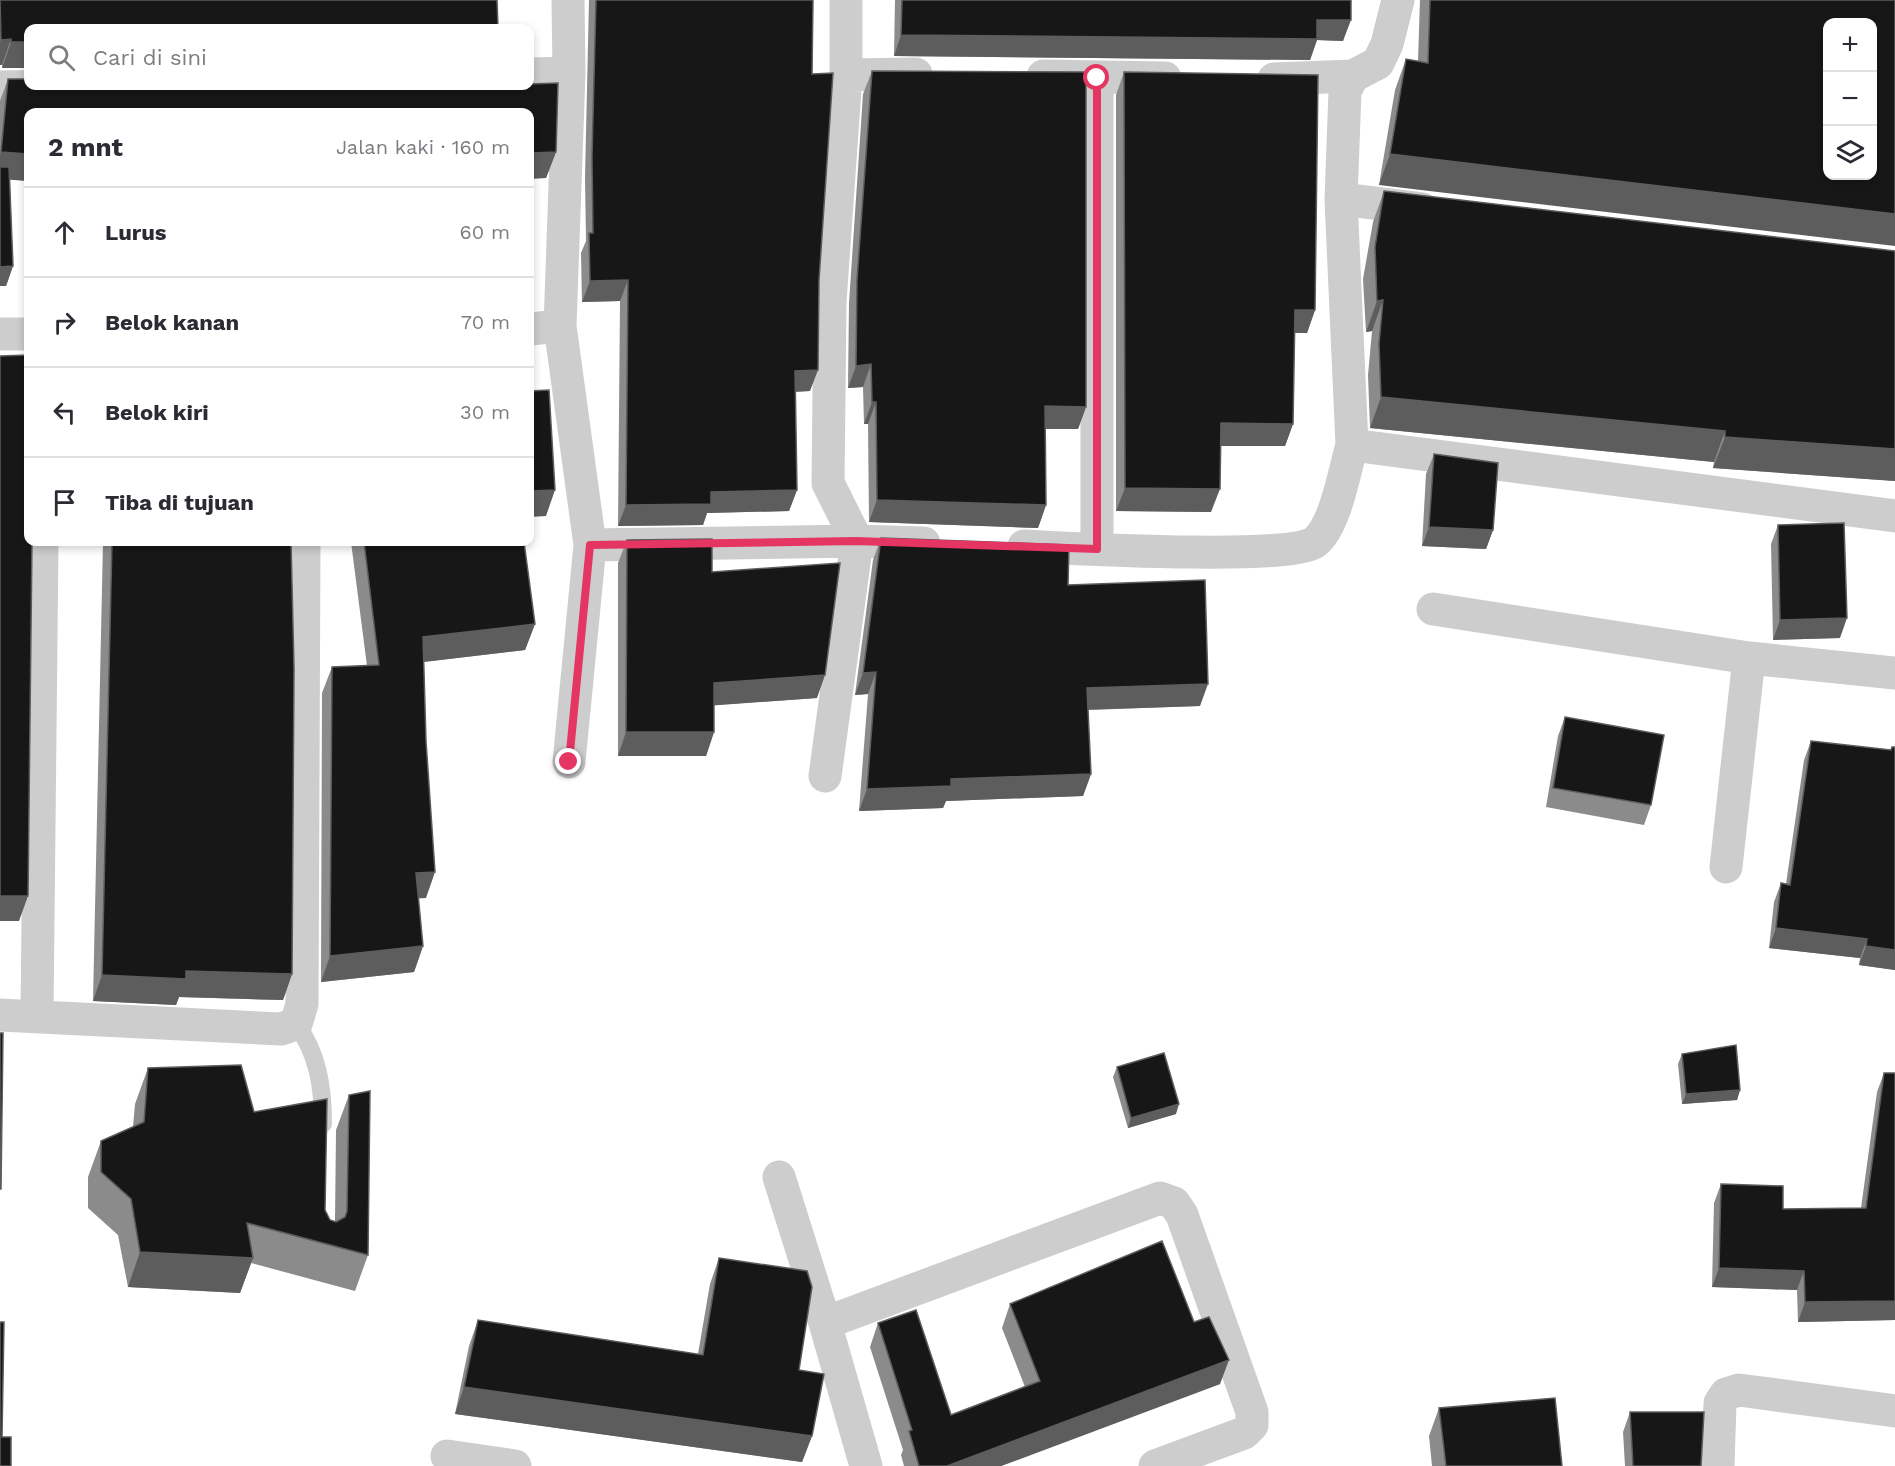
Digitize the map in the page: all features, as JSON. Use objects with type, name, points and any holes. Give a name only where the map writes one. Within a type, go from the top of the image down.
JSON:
[{"type":"street","points":[[568,0],[569,73],[544,327],[590,545],[569,762]]},
{"type":"street","points":[[825,776],[856,541],[828,483],[830,302],[846,75],[846,0]]},
{"type":"street","points":[[1247,79],[1353,76],[1378,63],[1387,44],[1398,0]]},
{"type":"street","points":[[534,74],[569,73]]},
{"type":"street","points":[[846,75],[941,74]]},
{"type":"street","points":[[1010,75],[1189,78]]},
{"type":"street","points":[[994,545],[1233,552],[1291,550],[1313,544],[1327,530],[1352,445],[1341,199],[1345,91],[1353,76]]},
{"type":"street","points":[[1097,78],[1097,549]]},
{"type":"street","points":[[0,87],[24,87]]},
{"type":"street","points":[[1341,199],[1447,212]]},
{"type":"street","points":[[0,334],[24,334]]},
{"type":"street","points":[[1352,445],[1895,516]]},
{"type":"street","points":[[590,545],[856,541],[948,544]]},
{"type":"street","points":[[37,1015],[42,546]]},
{"type":"street","points":[[0,1015],[37,1015],[282,1029],[296,1024],[302,1004],[304,546]]},
{"type":"street","points":[[1433,609],[1749,658],[1895,673]]},
{"type":"street","points":[[1726,867],[1749,658]]},
{"type":"street","points":[[779,1177],[825,1323],[866,1466]]},
{"type":"street","points":[[825,1323],[1160,1198],[1174,1203],[1182,1215],[1252,1412],[1252,1425],[1244,1433],[1155,1466]]},
{"type":"street","points":[[1718,1466],[1720,1403],[1725,1394],[1740,1390],[1895,1411]]},
{"type":"street","points":[[447,1456],[515,1466]]},
{"type":"lane","points":[[296,1024],[309,1041],[318,1069],[323,1104],[323,1140]]},
{"type":"building","points":[[0,0],[497,0],[498,24],[24,24],[24,42],[11,42],[11,39],[1,40]]},
{"type":"building","points":[[596,0],[813,0],[812,74],[833,73],[819,280],[818,370],[795,371],[797,490],[711,492],[711,504],[626,505],[628,280],[590,281],[589,233],[593,233],[592,157]]},
{"type":"building","points":[[902,0],[1351,0],[1351,20],[1317,20],[1317,39],[901,35]]},
{"type":"building","points":[[1430,0],[1895,0],[1895,214],[1390,154],[1406,59],[1428,63]]},
{"type":"building","points":[[872,71],[1086,72],[1086,407],[1045,406],[1046,505],[877,500],[876,402],[872,402],[871,364],[856,366],[857,280]]},
{"type":"building","points":[[1124,72],[1318,75],[1315,310],[1295,310],[1293,424],[1221,423],[1220,489],[1125,488]]},
{"type":"building","points":[[8,79],[24,79],[24,90],[534,90],[534,84],[558,83],[556,152],[534,153],[534,108],[24,108],[24,154],[1,152]]},
{"type":"building","points":[[0,167],[9,167],[13,266],[0,267]]},
{"type":"building","points":[[1384,191],[1895,251],[1895,449],[1725,437],[1725,431],[1381,397],[1379,344],[1383,300],[1377,301],[1375,247]]},
{"type":"building","points":[[24,355],[24,546],[32,546],[28,896],[0,896],[0,356]]},
{"type":"building","points":[[549,390],[555,490],[534,491],[534,391]]},
{"type":"building","points":[[1434,454],[1498,463],[1493,530],[1429,527]]},
{"type":"building","points":[[1844,523],[1847,618],[1780,620],[1778,525]]},
{"type":"building","points":[[881,538],[1069,545],[1068,585],[1205,580],[1208,684],[1087,688],[1091,774],[951,779],[951,786],[867,789],[876,672],[863,673]]},
{"type":"building","points":[[712,539],[712,572],[840,563],[825,675],[714,683],[714,732],[626,732],[627,540]]},
{"type":"building","points":[[112,546],[291,546],[294,668],[292,974],[186,971],[186,979],[102,975]]},
{"type":"building","points":[[364,546],[525,546],[535,624],[423,637],[426,741],[435,872],[416,873],[423,946],[330,956],[332,667],[379,665]]},
{"type":"building","points":[[1565,717],[1664,735],[1651,805],[1553,788]]},
{"type":"building","points":[[1811,741],[1891,750],[1895,747],[1895,950],[1866,946],[1867,939],[1776,928],[1781,883],[1790,885]]},
{"type":"building","points":[[0,1033],[3,1033],[1,1189],[0,1189]]},
{"type":"building","points":[[1736,1045],[1740,1090],[1686,1094],[1682,1054]]},
{"type":"building","points":[[1164,1053],[1179,1104],[1131,1118],[1117,1067]]},
{"type":"building","points":[[241,1065],[254,1112],[327,1099],[325,1210],[330,1220],[336,1222],[345,1217],[347,1211],[349,1095],[370,1091],[368,1255],[247,1223],[253,1258],[140,1252],[131,1199],[101,1172],[101,1141],[144,1122],[148,1068]]},
{"type":"building","points":[[1884,1073],[1895,1073],[1895,1301],[1805,1302],[1804,1271],[1719,1268],[1721,1184],[1783,1186],[1783,1209],[1866,1208]]},
{"type":"building","points":[[1162,1241],[1194,1322],[1209,1317],[1229,1360],[947,1466],[919,1466],[909,1431],[912,1430],[878,1323],[916,1310],[951,1415],[1040,1381],[1010,1304]]},
{"type":"building","points":[[719,1258],[807,1271],[812,1287],[799,1370],[824,1374],[812,1436],[464,1387],[478,1320],[703,1355]]},
{"type":"building","points":[[0,1322],[4,1322],[2,1437],[11,1437],[11,1466],[0,1466]]},
{"type":"building","points":[[1555,1398],[1562,1466],[1446,1466],[1439,1408]]},
{"type":"building","points":[[1630,1412],[1704,1412],[1701,1466],[1633,1466]]},
{"type":"route","points":[[569,762],[590,545],[856,541],[1097,549],[1097,78]]}]
